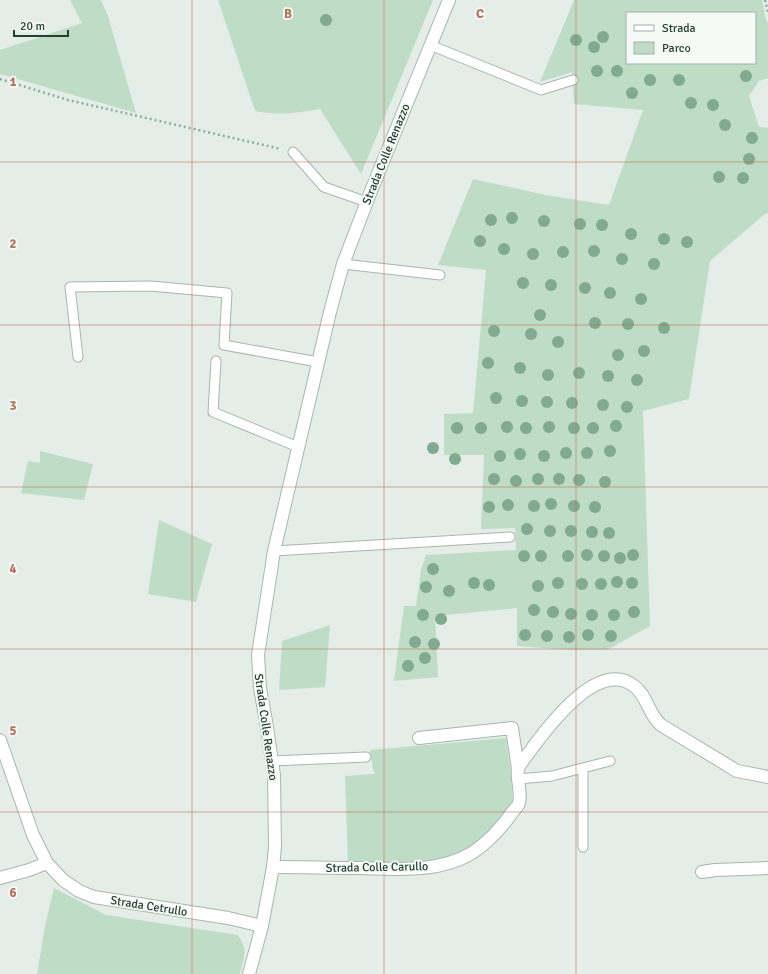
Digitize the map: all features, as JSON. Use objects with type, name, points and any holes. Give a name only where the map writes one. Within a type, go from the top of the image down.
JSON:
[{"type":"street","name":"Strada Colle Renazzo","points":[[249,974],[262,926],[273,867],[275,824],[272,761],[260,688],[258,655],[274,551],[330,312],[343,264],[366,202],[449,0]]},
{"type":"street","points":[[518,774],[550,724],[571,703],[592,687],[603,682],[620,680],[634,686],[641,693],[655,720],[661,725],[737,771],[768,777]]},
{"type":"street","name":"Strada Colle Carullo","points":[[273,867],[412,869],[452,863],[473,852],[503,826],[519,803],[518,774],[512,728],[419,738]]},
{"type":"street","name":"Strada Cetrullo","points":[[0,740],[33,835],[47,863],[63,880],[79,891],[94,897],[228,918],[262,926]]},
{"type":"street","points":[[0,878],[47,863]]},
{"type":"street","points":[[702,872],[715,870],[768,868]]},
{"type":"lane","points":[[430,45],[541,90],[573,80]]},
{"type":"lane","points":[[293,152],[324,186],[366,202]]},
{"type":"lane","points":[[343,264],[440,275]]},
{"type":"lane","points":[[78,357],[70,287],[151,286],[227,293],[224,345],[318,362]]},
{"type":"lane","points":[[216,361],[213,412],[298,447]]},
{"type":"lane","points":[[274,551],[510,538]]},
{"type":"lane","points":[[272,761],[366,757]]},
{"type":"lane","points":[[518,774],[552,776],[610,761]]},
{"type":"lane","points":[[583,768],[583,846]]},
{"type":"path","points":[[765,0],[768,13]]},
{"type":"path","points":[[0,79],[68,100],[293,152]]},
{"type":"green space","points":[[70,0],[101,0],[108,16],[136,113],[0,74],[0,50],[82,23]]},
{"type":"green space","points":[[218,0],[433,0],[361,174],[320,109],[280,114],[255,111]]},
{"type":"green space","points":[[574,0],[762,0],[768,23],[768,78],[759,81],[749,96],[759,127],[768,128],[768,213],[710,261],[689,399],[643,411],[650,626],[607,650],[569,650],[517,646],[517,608],[435,616],[438,677],[394,681],[404,606],[416,606],[421,570],[426,555],[516,550],[515,528],[481,529],[484,455],[444,455],[444,414],[473,413],[486,270],[438,265],[473,179],[546,195],[609,205],[643,110],[574,104],[572,72],[540,82]]},
{"type":"green space","points":[[40,451],[93,464],[84,500],[21,493],[28,461],[40,463]]},
{"type":"green space","points":[[159,520],[212,544],[196,602],[148,594]]},
{"type":"green space","points":[[330,625],[325,687],[279,690],[282,641]]},
{"type":"green space","points":[[506,738],[511,773],[513,804],[490,834],[464,852],[437,862],[418,865],[348,864],[345,776],[374,774],[370,750]]},
{"type":"green space","points":[[54,888],[106,915],[238,935],[245,950],[240,974],[37,974],[45,926]]}]
